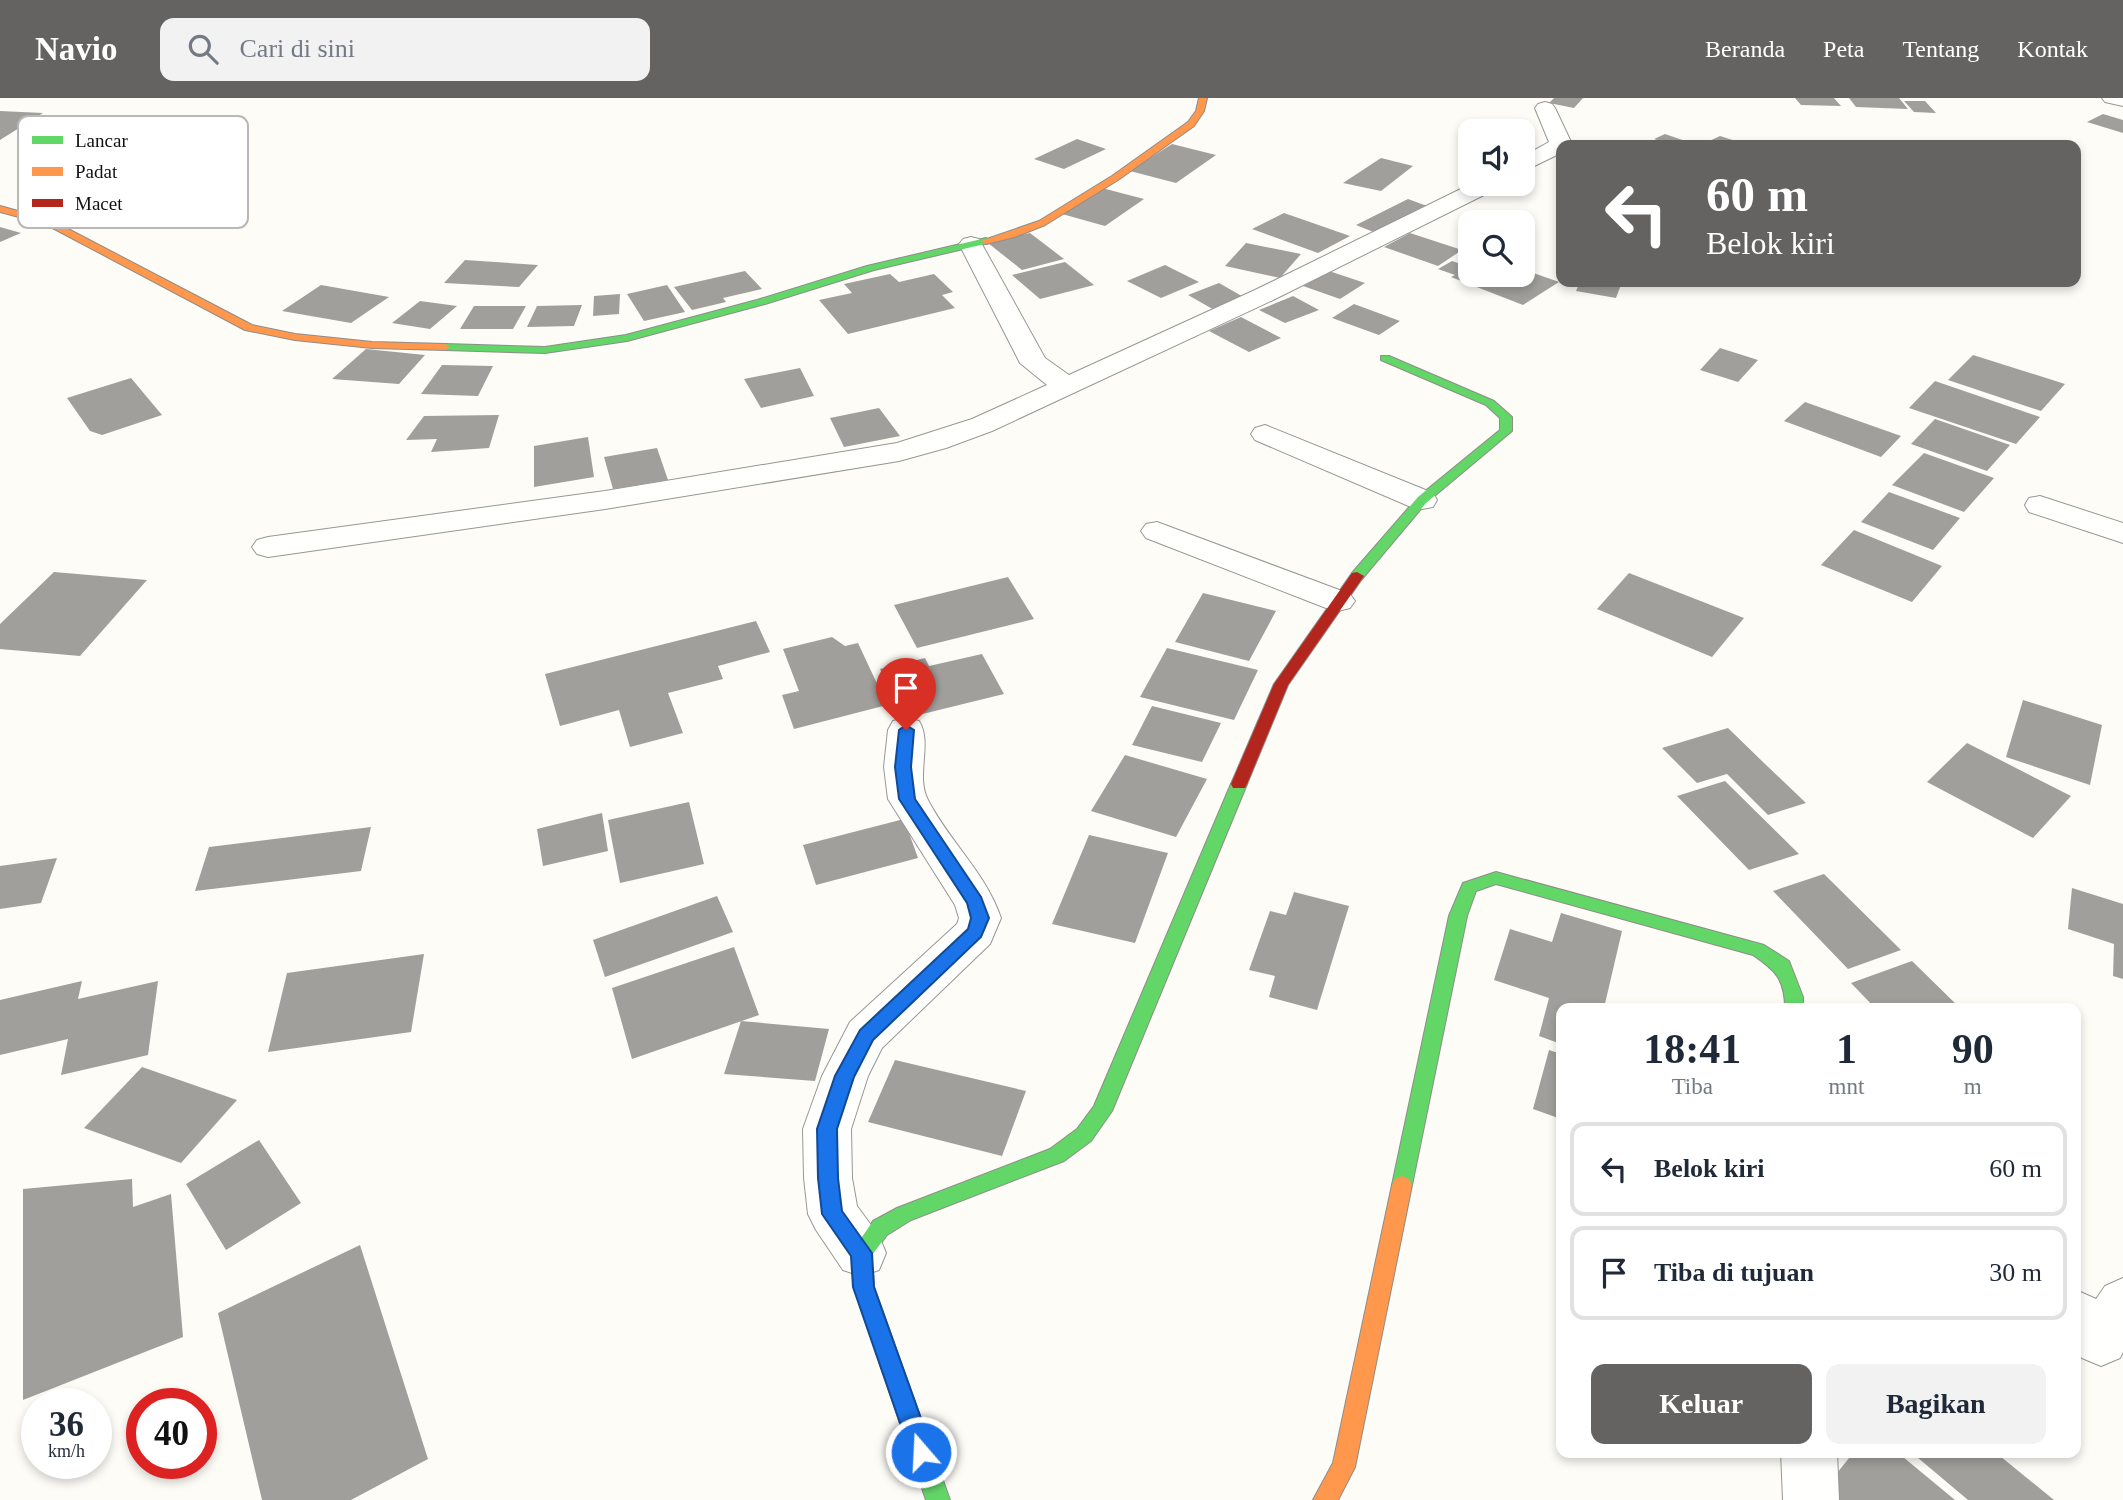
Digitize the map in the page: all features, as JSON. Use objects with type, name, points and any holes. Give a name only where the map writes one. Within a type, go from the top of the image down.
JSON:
[{"type":"street","points":[[59,228],[249,328],[295,337],[372,345],[545,350],[627,338],[761,302],[871,268],[1012,234],[1042,223],[1115,178],[1191,124],[1200,111],[1203,98]]},
{"type":"street","points":[[2112,98],[2123,100]]},
{"type":"street","points":[[1545,108],[1559,140]]},
{"type":"street","points":[[1535,159],[1556,147]]},
{"type":"street","points":[[268,547],[605,500],[899,452],[936,442],[982,425],[1264,295],[1464,196]]},
{"type":"street","points":[[0,209],[18,214]]},
{"type":"street","points":[[971,244],[1034,363],[1067,386]]},
{"type":"street","points":[[861,1253],[880,1228],[904,1214],[1057,1155],[1083,1135],[1102,1111],[1280,684],[1354,578],[1422,500],[1506,431],[1506,417],[1490,403],[1385,358]]},
{"type":"street","points":[[1265,433],[1422,500]]},
{"type":"street","points":[[2040,505],[2123,534]]},
{"type":"street","points":[[1157,531],[1338,601]]},
{"type":"street","points":[[906,730],[903,767],[907,799],[975,902],[980,918],[975,933],[866,1035],[845,1076],[827,1129],[828,1178],[833,1214],[861,1253],[864,1287],[938,1500]]},
{"type":"street","points":[[1325,1500],[1344,1467],[1458,916],[1469,887],[1496,878],[1758,950],[1783,966],[1794,1003]]},
{"type":"street","points":[[2081,1320],[2101,1340],[2123,1303]]},
{"type":"street","points":[[1810,1458],[1811,1500]]},
{"type":"building","points":[[1554,98],[1583,98],[1574,108],[1549,103]]},
{"type":"building","points":[[1795,98],[1834,98],[1841,106],[1801,105]]},
{"type":"building","points":[[1849,98],[1899,98],[1908,109],[1856,107]]},
{"type":"building","points":[[1904,101],[1925,101],[1936,113],[1914,112]]},
{"type":"building","points":[[0,111],[43,113],[38,116],[18,116],[18,129],[0,140]]},
{"type":"building","points":[[2103,114],[2123,120],[2123,133],[2087,122]]},
{"type":"building","points":[[1665,134],[1682,140],[1657,140],[1654,139]]},
{"type":"building","points":[[1720,136],[1732,140],[1712,140]]},
{"type":"building","points":[[1077,139],[1106,149],[1064,169],[1034,159]]},
{"type":"building","points":[[1172,144],[1216,155],[1176,183],[1130,171]]},
{"type":"building","points":[[1381,158],[1413,166],[1381,191],[1343,183]]},
{"type":"building","points":[[1102,188],[1144,199],[1105,226],[1062,214]]},
{"type":"building","points":[[1408,199],[1427,206],[1376,233],[1356,225]]},
{"type":"building","points":[[1284,213],[1350,236],[1318,253],[1252,229]]},
{"type":"building","points":[[0,227],[21,233],[0,242]]},
{"type":"building","points":[[1030,233],[1064,259],[1022,270],[988,243]]},
{"type":"building","points":[[1410,233],[1458,249],[1458,253],[1438,266],[1384,247]]},
{"type":"building","points":[[1246,243],[1301,254],[1280,278],[1225,266]]},
{"type":"building","points":[[465,260],[538,265],[519,287],[444,283]]},
{"type":"building","points":[[1452,261],[1458,263],[1458,280],[1451,277],[1455,275],[1438,269]]},
{"type":"building","points":[[1065,262],[1094,285],[1040,299],[1012,275]]},
{"type":"building","points":[[1165,265],[1199,282],[1161,298],[1127,281]]},
{"type":"building","points":[[745,271],[762,289],[723,298],[726,302],[692,310],[674,287]]},
{"type":"building","points":[[1329,271],[1365,283],[1340,299],[1303,286]]},
{"type":"building","points":[[890,274],[899,282],[934,274],[953,292],[942,295],[955,308],[848,334],[819,300],[852,293],[844,284]]},
{"type":"building","points":[[1535,274],[1556,281],[1556,284],[1523,305],[1477,287],[1535,287]]},
{"type":"building","points":[[1219,283],[1247,299],[1216,311],[1188,295]]},
{"type":"building","points":[[321,285],[389,297],[351,323],[282,311]]},
{"type":"building","points":[[667,285],[685,312],[644,321],[627,294]]},
{"type":"building","points":[[1578,287],[1620,287],[1616,298],[1576,291]]},
{"type":"building","points":[[620,294],[619,314],[593,316],[594,296]]},
{"type":"building","points":[[1293,296],[1319,310],[1285,323],[1259,310]]},
{"type":"building","points":[[420,301],[457,306],[430,329],[392,323]]},
{"type":"building","points":[[1354,304],[1400,321],[1379,335],[1332,318]]},
{"type":"building","points":[[582,305],[574,326],[527,327],[537,306]]},
{"type":"building","points":[[474,306],[526,306],[513,329],[460,329]]},
{"type":"building","points":[[1241,317],[1281,338],[1249,352],[1209,331]]},
{"type":"building","points":[[1720,348],[1758,360],[1738,382],[1700,370]]},
{"type":"building","points":[[366,349],[425,355],[399,384],[332,379]]},
{"type":"building","points":[[1973,355],[2065,384],[2041,411],[1948,380]]},
{"type":"building","points":[[442,365],[493,366],[478,396],[421,394]]},
{"type":"building","points":[[800,368],[814,396],[761,408],[744,379]]},
{"type":"building","points":[[131,378],[162,415],[102,435],[90,431],[67,398]]},
{"type":"building","points":[[1935,381],[2040,417],[2016,444],[1909,408]]},
{"type":"building","points":[[1805,402],[1901,436],[1881,457],[1784,421]]},
{"type":"building","points":[[879,408],[900,436],[844,447],[830,418]]},
{"type":"building","points":[[499,415],[489,448],[431,452],[437,439],[406,440],[424,416]]},
{"type":"building","points":[[1935,419],[2010,445],[1987,471],[1911,444]]},
{"type":"building","points":[[588,437],[594,477],[534,487],[534,446]]},
{"type":"building","points":[[657,448],[668,480],[613,489],[604,457]]},
{"type":"building","points":[[1924,453],[1994,478],[1964,512],[1892,485]]},
{"type":"building","points":[[1889,492],[1960,518],[1933,550],[1861,522]]},
{"type":"building","points":[[1854,530],[1942,566],[1912,602],[1821,565]]},
{"type":"building","points":[[54,572],[147,580],[80,656],[0,649],[0,624]]},
{"type":"building","points":[[1629,573],[1744,618],[1712,657],[1597,609]]},
{"type":"building","points":[[1008,577],[1034,619],[917,648],[894,605]]},
{"type":"building","points":[[1203,593],[1276,611],[1249,661],[1175,642]]},
{"type":"building","points":[[756,621],[770,652],[718,666],[723,679],[668,693],[683,733],[630,747],[619,710],[560,726],[545,674]]},
{"type":"building","points":[[832,637],[845,646],[858,643],[887,705],[794,729],[782,695],[799,691],[783,649]]},
{"type":"building","points":[[1167,648],[1258,670],[1234,720],[1140,697]]},
{"type":"building","points":[[982,654],[1004,694],[902,719],[880,669],[925,658],[929,666]]},
{"type":"building","points":[[2023,700],[2102,725],[2090,785],[2006,757]]},
{"type":"building","points":[[1152,706],[1221,723],[1202,762],[1132,745]]},
{"type":"building","points":[[1728,728],[1806,803],[1768,815],[1727,774],[1697,783],[1662,748]]},
{"type":"building","points":[[1967,743],[2071,796],[2033,838],[1927,782]]},
{"type":"building","points":[[1125,755],[1207,779],[1176,837],[1091,811]]},
{"type":"building","points":[[1725,781],[1799,854],[1749,870],[1677,796]]},
{"type":"building","points":[[689,802],[704,864],[620,883],[608,820]]},
{"type":"building","points":[[602,813],[608,851],[543,866],[537,829]]},
{"type":"building","points":[[904,819],[918,858],[816,885],[803,845]]},
{"type":"building","points":[[371,827],[361,871],[195,891],[209,847]]},
{"type":"building","points":[[1089,835],[1168,853],[1135,943],[1052,924]]},
{"type":"building","points":[[57,858],[41,903],[0,909],[0,866]]},
{"type":"building","points":[[1824,874],[1901,950],[1848,969],[1773,891]]},
{"type":"building","points":[[2072,888],[2123,904],[2123,979],[2113,976],[2114,944],[2068,929]]},
{"type":"building","points":[[1294,892],[1349,906],[1317,1010],[1269,997],[1275,976],[1249,970],[1270,911],[1286,915]]},
{"type":"building","points":[[717,896],[733,932],[605,977],[593,940]]},
{"type":"building","points":[[1561,913],[1622,931],[1605,1003],[1556,1003],[1556,1042],[1539,1036],[1549,998],[1494,980],[1510,929],[1552,942]]},
{"type":"building","points":[[734,947],[759,1015],[632,1059],[612,988]]},
{"type":"building","points":[[424,954],[411,1032],[268,1052],[287,973]]},
{"type":"building","points":[[1912,961],[1955,1003],[1870,1003],[1851,983]]},
{"type":"building","points":[[82,981],[78,999],[158,981],[148,1055],[61,1075],[68,1039],[0,1055],[0,1000]]},
{"type":"building","points":[[741,1021],[829,1029],[815,1081],[724,1074]]},
{"type":"building","points":[[1549,1050],[1556,1052],[1556,1117],[1533,1109]]},
{"type":"building","points":[[895,1060],[1026,1091],[1002,1156],[868,1122]]},
{"type":"building","points":[[142,1067],[237,1100],[181,1163],[84,1128]]},
{"type":"building","points":[[259,1140],[301,1203],[226,1250],[186,1184]]},
{"type":"building","points":[[132,1179],[133,1207],[171,1194],[183,1337],[53,1388],[23,1388],[23,1189]]},
{"type":"building","points":[[360,1245],[428,1459],[351,1500],[262,1500],[218,1313]]},
{"type":"building","points":[[1849,1458],[1904,1458],[1955,1500],[1815,1500]]},
{"type":"building","points":[[1918,1458],[2002,1458],[2054,1500],[1968,1500]]},
{"type":"traffic: fast","points":[[445,347],[545,350],[627,338],[761,302],[871,268],[986,241]]},
{"type":"traffic: fast","points":[[1357,576],[1422,500],[1506,431],[1506,417],[1490,403],[1385,358]]},
{"type":"traffic: fast","points":[[938,1500],[864,1287],[861,1253],[880,1228],[904,1214],[1057,1155],[1084,1135],[1102,1111],[1239,784]]},
{"type":"traffic: fast","points":[[1402,1185],[1458,916],[1469,887],[1496,878],[1758,950],[1783,966],[1794,1003]]},
{"type":"traffic: slow","points":[[986,241],[1012,235],[1042,223],[1115,178],[1191,124],[1200,111],[1203,98]]},
{"type":"traffic: slow","points":[[0,209],[18,214]]},
{"type":"traffic: slow","points":[[59,228],[249,328],[295,337],[372,345],[445,347]]},
{"type":"traffic: slow","points":[[1325,1500],[1344,1467],[1402,1185]]},
{"type":"traffic: jam","points":[[1239,784],[1281,684],[1357,576]]},
{"type":"route","points":[[906,730],[903,767],[907,799],[975,902],[980,918],[975,933],[866,1035],[845,1076],[827,1129],[828,1178],[833,1214],[861,1253],[864,1287],[921,1452]]}]
